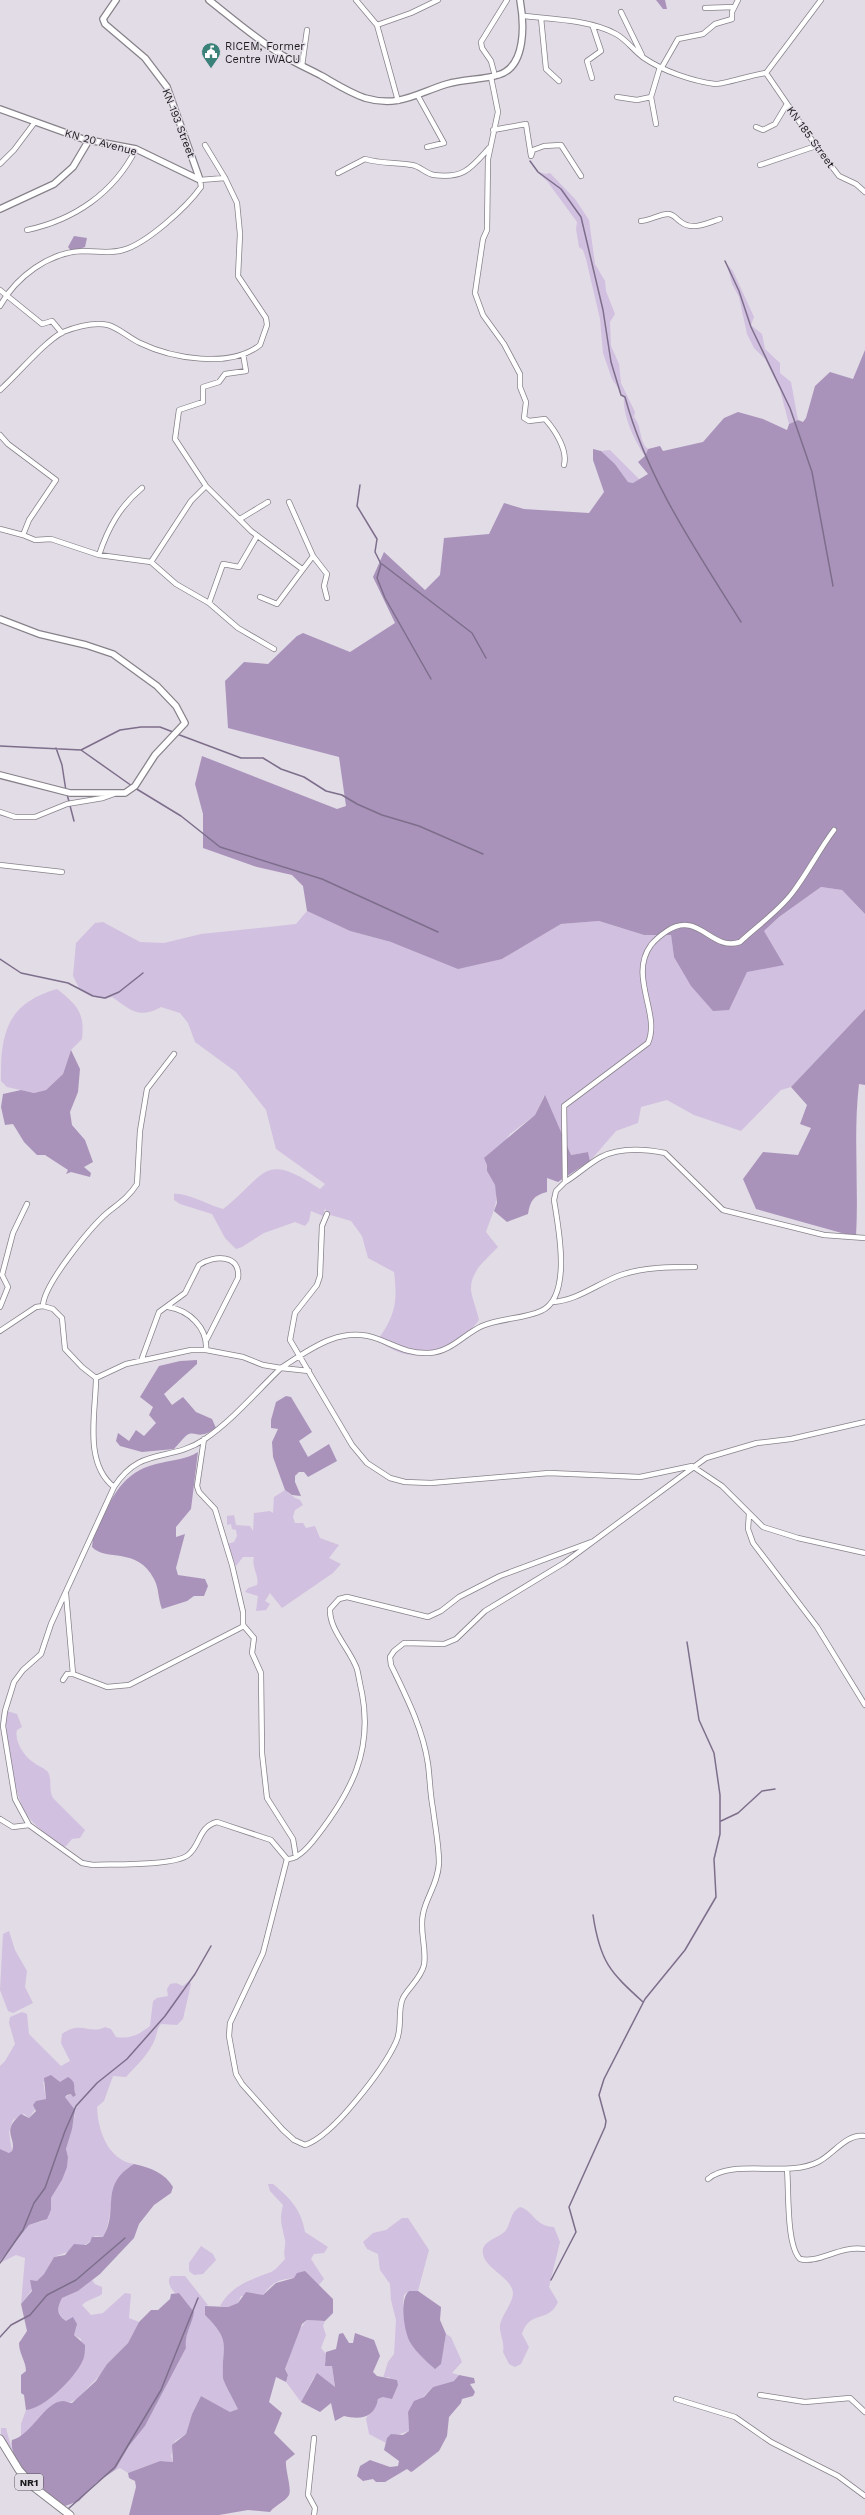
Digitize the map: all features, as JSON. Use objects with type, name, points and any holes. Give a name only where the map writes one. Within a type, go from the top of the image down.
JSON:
[{"type":"highway","name":"NR1","points":[[0,2438],[19,2470],[35,2488],[70,2515]]},
{"type":"street","name":"KN 193 Street","points":[[116,0],[103,19],[104,24],[145,58],[167,88],[200,180]]},
{"type":"street","points":[[209,0],[264,43],[302,66],[354,94],[367,99],[398,101],[418,96],[448,84],[493,76],[510,68],[518,53],[523,38],[524,16],[520,0]]},
{"type":"street","points":[[356,0],[377,25],[398,101]]},
{"type":"street","points":[[377,25],[410,13],[438,0]]},
{"type":"street","points":[[507,0],[481,42],[482,48],[491,61],[498,112],[490,148],[485,221],[487,230],[483,239],[475,293],[483,315],[504,344],[520,374],[520,387],[526,402],[524,418],[529,421],[545,419],[550,425],[562,448],[564,465]]},
{"type":"street","points":[[656,124],[651,97],[661,67],[678,39],[703,34],[718,23],[732,20],[734,7],[738,0]]},
{"type":"street","points":[[524,16],[569,21],[616,34],[643,57],[661,67],[704,83],[717,84],[748,75],[766,73],[821,0]]},
{"type":"street","points":[[705,8],[734,7]]},
{"type":"street","points":[[621,12],[643,57]]},
{"type":"street","points":[[541,18],[546,69],[559,81]]},
{"type":"street","points":[[592,78],[588,61],[601,51],[593,27]]},
{"type":"street","points":[[302,66],[307,30]]},
{"type":"street","name":"KN 185 Street","points":[[766,73],[816,146],[839,176],[856,184],[865,192]]},
{"type":"street","points":[[418,96],[444,143],[427,147]]},
{"type":"street","points":[[617,97],[637,100],[651,97]]},
{"type":"street","points":[[756,127],[763,130],[775,124],[787,104]]},
{"type":"street","name":"KN 20 Avenue","points":[[0,109],[89,140],[136,149],[200,180]]},
{"type":"street","points":[[0,164],[14,150],[35,122]]},
{"type":"street","points":[[493,130],[526,124],[531,156],[533,150],[537,148],[561,145],[581,176]]},
{"type":"street","points":[[0,209],[54,184],[73,167],[89,140]]},
{"type":"street","points":[[0,390],[62,333],[85,326],[108,325],[138,342],[177,357],[210,358],[244,354],[260,345],[267,325],[266,318],[238,276],[240,234],[237,203],[225,178],[205,145]]},
{"type":"street","points":[[760,165],[816,146]]},
{"type":"street","points":[[338,173],[366,159],[380,163],[414,165],[433,175],[468,172],[490,148]]},
{"type":"street","points":[[27,230],[66,219],[84,207],[118,177],[136,149]]},
{"type":"street","points":[[0,306],[6,295],[33,269],[63,255],[84,251],[114,252],[136,244],[172,216],[196,194],[200,187],[200,180],[225,178]]},
{"type":"street","points":[[640,221],[653,220],[667,214],[672,215],[686,225],[700,226],[720,219]]},
{"type":"street","points":[[0,290],[42,324],[52,321],[62,333]]},
{"type":"street","points":[[244,354],[246,371],[225,374],[219,382],[203,388],[203,402],[179,410],[175,439],[206,486],[257,536],[302,569]]},
{"type":"street","points":[[0,435],[8,444],[56,480],[29,520],[23,535]]},
{"type":"street","points":[[150,562],[191,501],[206,486]]},
{"type":"street","points":[[99,554],[114,518],[131,496],[142,488]]},
{"type":"street","points":[[240,519],[268,502]]},
{"type":"street","points":[[289,502],[313,556],[327,574],[324,586],[327,598]]},
{"type":"street","points":[[0,529],[35,540],[51,539],[99,554],[150,562],[176,584],[209,603],[238,628],[274,649]]},
{"type":"street","points":[[209,603],[223,564],[240,567],[257,536]]},
{"type":"street","points":[[260,597],[277,604],[313,556]]},
{"type":"street","points":[[0,619],[39,634],[86,645],[113,654],[140,672],[176,706],[185,719],[183,727],[155,755],[133,788],[124,793],[62,792],[0,775]]},
{"type":"street","points":[[0,812],[15,816],[35,817],[67,804],[103,798],[114,794]]},
{"type":"street","points":[[565,1182],[564,1106],[644,1046],[651,1036],[643,970],[644,958],[654,942],[674,927],[684,924],[694,926],[722,942],[732,945],[740,942],[782,905],[794,891],[817,852],[834,830]]},
{"type":"street","points":[[0,865],[62,872]]},
{"type":"street","points":[[44,1306],[45,1298],[68,1257],[106,1214],[133,1191],[137,1184],[140,1131],[147,1089],[174,1054]]},
{"type":"street","points":[[287,1859],[271,1840],[217,1822],[204,1828],[194,1848],[182,1859],[92,1865],[82,1863],[29,1825],[20,1810],[12,1786],[4,1738],[4,1711],[14,1682],[24,1670],[42,1654],[51,1624],[114,1487],[127,1471],[138,1462],[154,1455],[190,1447],[204,1439],[230,1419],[281,1368],[323,1341],[338,1336],[362,1335],[377,1338],[404,1351],[432,1353],[452,1346],[484,1325],[542,1311],[552,1302],[559,1283],[561,1269],[554,1195],[565,1182],[608,1154],[629,1150],[665,1153],[723,1210],[824,1235],[865,1238]]},
{"type":"street","points":[[0,1305],[8,1287],[1,1275],[13,1233],[27,1204]]},
{"type":"street","points":[[327,1214],[322,1226],[320,1276],[317,1285],[301,1304],[293,1319],[290,1340],[352,1445],[367,1463],[390,1478],[430,1483],[549,1473],[640,1477],[692,1466],[722,1486],[763,1527],[776,1532],[865,1553]]},
{"type":"street","points":[[141,1361],[159,1312],[168,1307],[185,1292],[199,1265],[217,1257],[228,1258],[234,1262],[239,1271],[238,1278],[207,1339],[206,1350]]},
{"type":"street","points":[[552,1302],[568,1300],[622,1274],[660,1267],[695,1267]]},
{"type":"street","points":[[0,1331],[36,1307],[44,1306],[58,1313],[62,1318],[65,1349],[82,1367],[96,1378]]},
{"type":"street","points":[[168,1307],[186,1314],[202,1328],[207,1339]]},
{"type":"street","points":[[96,1378],[117,1367],[179,1352],[206,1350],[243,1357],[263,1365],[308,1371]]},
{"type":"street","points":[[96,1378],[94,1441],[105,1480],[114,1487]]},
{"type":"street","points":[[287,1859],[263,1953],[238,2003],[230,2023],[229,2036],[236,2074],[242,2084],[283,2130],[294,2140],[305,2145],[345,2114],[372,2080],[396,2042],[401,2026],[402,1999],[422,1972],[424,1965],[425,1949],[421,1923],[424,1910],[434,1888],[439,1863],[436,1834],[424,1744],[415,1717],[391,1665],[390,1657],[404,1643],[444,1644],[451,1642],[490,1607],[564,1563],[664,1491],[692,1466],[706,1458],[757,1442],[791,1439],[865,1422]]},
{"type":"street","points":[[204,1439],[197,1486],[199,1492],[214,1509],[232,1565],[242,1607],[244,1626],[254,1638],[252,1653],[261,1673],[262,1753],[266,1798],[293,1838],[296,1857]]},
{"type":"street","points":[[749,1514],[748,1528],[754,1543],[825,1640],[865,1705]]},
{"type":"street","points":[[287,1859],[296,1857],[312,1843],[350,1788],[357,1772],[364,1738],[362,1694],[356,1669],[332,1621],[330,1609],[335,1603],[347,1597],[428,1617],[441,1611],[459,1597],[500,1576],[594,1541]]},
{"type":"street","points":[[66,1592],[73,1674]]},
{"type":"street","points":[[63,1680],[67,1674],[73,1674],[107,1686],[129,1685],[244,1626]]},
{"type":"street","points":[[0,1819],[13,1827],[29,1825]]},
{"type":"street","points":[[708,2179],[712,2175],[737,2170],[801,2169],[819,2162],[840,2145],[853,2138],[865,2136]]},
{"type":"street","points":[[787,2169],[792,2239],[794,2251],[800,2259],[812,2260],[845,2248],[865,2248]]},
{"type":"street","points":[[760,2395],[805,2402],[850,2398],[865,2412]]},
{"type":"street","points":[[676,2399],[735,2417],[771,2442],[838,2476],[865,2496]]},
{"type":"street","points":[[314,2438],[308,2495],[314,2508],[314,2515]]},
{"type":"shaded area","points":[[656,0],[665,0],[667,9],[663,9]]},
{"type":"shaded area","points":[[538,173],[546,174],[550,173],[575,199],[589,220],[595,264],[605,281],[606,291],[615,314],[610,322],[611,346],[619,364],[621,383],[635,412],[634,417],[637,421],[643,442],[648,449],[645,456],[630,428],[625,411],[624,397],[612,379],[603,353],[600,319],[586,259],[583,250],[579,247],[576,229],[577,222],[547,181]]},
{"type":"shaded area","points":[[74,236],[87,238],[85,247],[72,252],[68,247]]},
{"type":"shaded area","points":[[727,264],[733,271],[754,317],[751,325],[762,334],[765,349],[780,363],[780,373],[791,382],[798,420],[789,424],[780,390],[765,359],[754,348],[747,334],[739,297],[732,284]]},
{"type":"shaded area","points":[[865,350],[865,914],[842,890],[821,887],[779,917],[764,931],[784,965],[747,972],[729,1010],[713,1011],[691,986],[674,957],[671,935],[644,935],[599,921],[561,924],[502,959],[458,969],[391,942],[350,931],[307,911],[303,886],[292,875],[257,867],[203,848],[203,814],[195,784],[202,756],[337,809],[346,806],[339,757],[228,728],[225,681],[244,662],[268,664],[297,636],[303,633],[350,652],[395,623],[373,577],[384,552],[425,590],[440,575],[444,538],[489,534],[504,503],[524,509],[589,513],[604,492],[593,460],[593,449],[601,451],[615,464],[628,482],[633,483],[648,474],[638,462],[645,456],[648,449],[660,446],[663,451],[703,442],[724,418],[738,412],[763,419],[787,430],[789,424],[798,420],[803,422],[806,418],[815,386],[830,372],[853,379]]},
{"type":"shaded area","points":[[610,450],[640,480],[633,483],[628,482],[615,464],[601,451]]},
{"type":"shaded area","points":[[821,887],[842,890],[865,914],[865,1009],[791,1087],[781,1090],[741,1131],[694,1115],[667,1100],[641,1107],[638,1123],[616,1131],[590,1161],[588,1152],[571,1155],[544,1096],[535,1115],[510,1134],[487,1165],[488,1173],[495,1185],[496,1203],[486,1232],[498,1247],[476,1271],[471,1283],[471,1290],[479,1320],[458,1340],[439,1350],[420,1355],[402,1353],[377,1341],[388,1324],[394,1309],[396,1292],[394,1272],[368,1258],[362,1236],[351,1221],[327,1214],[325,1208],[323,1216],[311,1211],[309,1221],[305,1226],[295,1222],[264,1233],[242,1247],[236,1249],[225,1238],[212,1214],[180,1204],[174,1200],[174,1194],[185,1195],[223,1209],[258,1177],[275,1169],[287,1171],[301,1177],[320,1189],[325,1184],[276,1149],[266,1110],[236,1072],[195,1042],[188,1023],[180,1013],[161,1007],[146,1013],[140,1013],[129,1009],[112,997],[105,999],[90,996],[80,990],[73,976],[76,943],[95,923],[103,922],[140,942],[164,943],[201,934],[296,924],[307,911],[350,931],[391,942],[502,959],[561,924],[599,921],[644,935],[671,935],[674,957],[764,931],[779,917]]},
{"type":"shaded area","points":[[57,989],[70,1000],[81,1016],[83,1030],[82,1039],[71,1050],[63,1074],[46,1090],[34,1093],[7,1087],[1,1081],[1,1064],[5,1034],[10,1022],[17,1011],[27,1002],[40,995]]},
{"type":"shaded area","points":[[865,1009],[865,1085],[859,1084],[856,1122],[856,1237],[756,1209],[743,1179],[763,1152],[798,1155],[811,1128],[800,1124],[807,1105],[791,1087]]},
{"type":"shaded area","points":[[71,1050],[80,1069],[78,1092],[70,1112],[72,1125],[85,1140],[93,1162],[84,1167],[91,1173],[90,1177],[71,1172],[66,1174],[68,1170],[65,1168],[45,1155],[37,1155],[24,1142],[13,1124],[5,1125],[1,1107],[3,1094],[21,1090],[34,1093],[46,1090],[63,1074]]},
{"type":"shaded area","points":[[545,1095],[571,1155],[588,1152],[590,1161],[558,1182],[547,1178],[547,1192],[533,1199],[528,1214],[507,1222],[494,1211],[497,1203],[495,1185],[487,1171],[487,1165],[484,1158],[535,1115]]},
{"type":"shaded area","points":[[197,1360],[197,1364],[164,1394],[172,1405],[183,1397],[196,1412],[212,1419],[216,1428],[201,1435],[187,1435],[174,1449],[142,1452],[120,1446],[116,1441],[118,1433],[129,1441],[136,1430],[144,1436],[156,1423],[149,1415],[153,1407],[140,1397],[159,1366],[180,1361]]},
{"type":"shaded area","points":[[286,1396],[291,1397],[312,1432],[299,1441],[308,1457],[329,1444],[337,1461],[308,1477],[304,1472],[299,1472],[295,1476],[295,1482],[301,1496],[292,1495],[285,1490],[273,1457],[272,1442],[278,1429],[271,1428],[271,1420],[276,1402]]},
{"type":"shaded area","points":[[198,1452],[191,1509],[176,1527],[176,1537],[185,1534],[176,1568],[178,1575],[205,1579],[208,1586],[204,1596],[194,1596],[187,1601],[162,1609],[156,1582],[147,1569],[139,1562],[131,1558],[105,1554],[98,1551],[92,1547],[93,1538],[116,1492],[132,1475],[143,1468],[183,1458]]},
{"type":"shaded area","points":[[285,1490],[300,1500],[303,1505],[295,1510],[293,1517],[295,1523],[303,1523],[306,1528],[315,1526],[320,1538],[339,1545],[329,1558],[341,1564],[333,1573],[282,1608],[270,1593],[265,1601],[270,1604],[266,1610],[256,1611],[258,1596],[245,1592],[248,1588],[257,1585],[258,1582],[253,1561],[254,1557],[243,1557],[236,1566],[227,1544],[234,1542],[237,1536],[236,1530],[232,1529],[231,1524],[227,1525],[227,1516],[234,1515],[236,1525],[250,1526],[253,1531],[254,1513],[270,1511],[273,1513],[274,1497]]},
{"type":"shaded area","points":[[7,1711],[17,1714],[22,1727],[17,1730],[16,1734],[20,1748],[36,1765],[47,1771],[49,1774],[53,1798],[85,1830],[80,1838],[72,1839],[66,1846],[63,1847],[39,1828],[27,1815],[22,1806],[14,1780],[8,1749],[6,1721]]},
{"type":"shaded area","points":[[9,1931],[15,1950],[27,1971],[25,1987],[33,2003],[13,2013],[8,2011],[0,1990],[3,1934]]},
{"type":"shaded area","points":[[189,1981],[191,1984],[183,2019],[177,2025],[161,2024],[155,2039],[146,2054],[126,2077],[113,2076],[104,2101],[97,2107],[102,2135],[111,2151],[117,2157],[134,2164],[118,2179],[112,2195],[108,2223],[103,2237],[95,2236],[81,2247],[54,2257],[44,2274],[21,2304],[25,2258],[16,2255],[2,2262],[0,2261],[29,2225],[43,2221],[51,2211],[51,2198],[62,2180],[68,2157],[66,2149],[75,2115],[71,2105],[65,2097],[71,2094],[60,2082],[43,2082],[46,2099],[41,2101],[29,2118],[24,2114],[13,2120],[9,2132],[12,2151],[9,2153],[0,2149],[0,2066],[5,2061],[15,2044],[9,2023],[10,2017],[22,2012],[27,2014],[29,2034],[61,2066],[70,2061],[61,2043],[62,2034],[75,2028],[95,2030],[105,2027],[111,2029],[116,2037],[134,2036],[150,2026],[153,2001],[157,1998],[168,1996],[167,1989],[170,1984],[176,1983],[183,1986]]},
{"type":"shaded area","points":[[51,2075],[60,2082],[68,2077],[74,2083],[76,2095],[73,2097],[71,2094],[65,2097],[75,2110],[72,2129],[66,2149],[68,2157],[67,2167],[62,2180],[51,2198],[51,2210],[47,2219],[29,2225],[0,2261],[0,2149],[9,2153],[12,2151],[13,2142],[10,2134],[11,2126],[21,2114],[29,2118],[36,2111],[33,2105],[36,2101],[46,2099],[44,2078]]},
{"type":"shaded area","points":[[134,2164],[152,2169],[166,2178],[173,2187],[171,2193],[154,2205],[139,2224],[134,2238],[100,2274],[78,2291],[62,2298],[58,2311],[60,2316],[66,2321],[73,2317],[77,2324],[74,2335],[85,2345],[84,2358],[74,2375],[59,2391],[42,2404],[26,2410],[24,2395],[21,2393],[21,2375],[26,2371],[26,2367],[20,2351],[19,2343],[27,2331],[21,2304],[32,2291],[30,2280],[37,2281],[44,2274],[54,2257],[65,2255],[74,2244],[86,2245],[90,2242],[92,2237],[103,2237],[108,2227],[111,2199],[116,2181],[123,2172]]},
{"type":"shaded area","points":[[268,2184],[273,2184],[290,2199],[298,2210],[305,2232],[328,2247],[324,2253],[314,2254],[311,2259],[324,2279],[318,2286],[308,2280],[302,2279],[295,2278],[282,2280],[269,2287],[263,2295],[241,2296],[238,2303],[228,2307],[220,2306],[236,2288],[273,2271],[285,2259],[285,2240],[281,2219],[283,2205],[270,2191]]},
{"type":"shaded area","points":[[520,2207],[525,2209],[542,2224],[554,2227],[560,2242],[549,2287],[558,2302],[554,2309],[549,2313],[534,2319],[525,2326],[522,2334],[529,2347],[521,2364],[515,2367],[509,2364],[503,2352],[500,2328],[501,2321],[512,2298],[512,2288],[503,2277],[486,2262],[483,2256],[483,2249],[487,2243],[501,2235],[506,2230],[513,2214]]},
{"type":"shaded area","points":[[402,2218],[408,2218],[429,2250],[418,2291],[409,2291],[404,2295],[403,2304],[410,2343],[426,2361],[444,2347],[446,2334],[451,2337],[462,2362],[452,2373],[459,2375],[454,2381],[433,2387],[408,2412],[409,2431],[387,2438],[386,2443],[369,2434],[366,2418],[375,2408],[378,2399],[383,2397],[390,2377],[383,2378],[388,2362],[394,2354],[396,2320],[391,2300],[390,2284],[380,2270],[378,2254],[367,2249],[363,2242],[373,2233],[386,2230]]},
{"type":"shaded area","points":[[201,2246],[213,2254],[216,2260],[203,2274],[194,2275],[189,2271],[189,2263]]},
{"type":"shaded area","points":[[305,2271],[333,2299],[333,2313],[325,2321],[307,2320],[302,2324],[285,2369],[288,2375],[286,2382],[276,2377],[269,2402],[282,2413],[274,2433],[295,2454],[286,2461],[290,2488],[289,2495],[283,2502],[270,2512],[248,2510],[219,2515],[129,2515],[136,2487],[135,2481],[129,2478],[128,2473],[160,2461],[173,2462],[172,2445],[186,2434],[192,2414],[201,2396],[230,2412],[238,2409],[223,2378],[224,2345],[214,2324],[205,2315],[205,2306],[228,2307],[238,2303],[246,2292],[263,2295],[276,2283],[294,2278],[297,2273]]},
{"type":"shaded area","points":[[171,2276],[185,2276],[208,2305],[205,2306],[205,2315],[214,2324],[224,2345],[223,2378],[238,2409],[230,2412],[201,2396],[192,2414],[186,2434],[175,2441],[171,2456],[173,2462],[160,2461],[128,2473],[120,2468],[115,2470],[129,2446],[145,2426],[186,2348],[185,2341],[194,2312],[179,2293],[175,2293],[172,2289],[169,2283]]},
{"type":"shaded area","points":[[92,2280],[95,2284],[102,2287],[102,2294],[82,2305],[91,2315],[103,2313],[125,2293],[131,2294],[129,2318],[139,2322],[128,2343],[107,2364],[102,2373],[77,2399],[42,2415],[36,2424],[21,2436],[21,2424],[26,2410],[42,2404],[50,2398],[66,2382],[83,2360],[81,2339],[74,2335],[74,2329],[60,2315],[59,2304],[62,2298],[78,2291]]},
{"type":"shaded area","points":[[409,2291],[418,2291],[441,2307],[440,2320],[446,2334],[441,2364],[435,2369],[416,2351],[408,2339],[403,2308],[406,2295]]},
{"type":"shaded area","points":[[179,2293],[194,2312],[187,2334],[186,2348],[145,2426],[129,2446],[115,2470],[96,2483],[79,2501],[65,2506],[49,2494],[22,2468],[12,2449],[12,2440],[26,2432],[50,2406],[56,2402],[63,2401],[72,2403],[96,2381],[107,2364],[128,2343],[139,2322],[151,2310],[158,2310],[170,2299],[171,2294]]},
{"type":"shaded area","points":[[307,2320],[325,2321],[323,2326],[326,2335],[321,2348],[327,2355],[325,2362],[332,2366],[335,2388],[314,2377],[301,2402],[286,2382],[288,2375],[285,2369],[299,2330]]},
{"type":"shaded area","points":[[343,2333],[349,2343],[353,2343],[355,2333],[374,2340],[380,2356],[373,2372],[377,2376],[397,2380],[398,2385],[392,2399],[383,2397],[378,2399],[374,2410],[370,2414],[356,2418],[344,2416],[335,2421],[331,2403],[320,2412],[301,2402],[317,2373],[335,2387],[332,2366],[325,2366],[326,2352],[336,2349],[339,2334]]},
{"type":"shaded area","points":[[459,2375],[474,2378],[475,2383],[470,2384],[475,2392],[473,2396],[462,2399],[461,2403],[449,2417],[447,2436],[439,2451],[413,2471],[411,2472],[407,2469],[385,2482],[376,2482],[373,2479],[363,2481],[357,2476],[360,2466],[370,2460],[390,2467],[398,2466],[399,2461],[384,2450],[387,2438],[391,2434],[403,2435],[409,2431],[408,2412],[414,2401],[424,2397],[433,2387],[454,2381]]},
{"type":"shaded area","points":[[1,2428],[6,2428],[12,2450],[1,2434]]},
{"type":"waterway","points":[[530,161],[538,172],[561,189],[581,217],[603,310],[611,362],[621,395],[625,397],[634,427],[646,457],[674,513],[741,622]]},
{"type":"waterway","points":[[725,261],[739,291],[751,327],[790,408],[812,472],[833,586]]},
{"type":"waterway","points":[[360,485],[357,506],[377,539],[375,552],[381,564],[377,578],[385,598],[431,679]]},
{"type":"waterway","points":[[382,564],[472,633],[486,658]]},
{"type":"waterway","points":[[0,746],[81,750],[120,730],[141,727],[160,727],[173,732]]},
{"type":"waterway","points":[[177,734],[241,758],[263,758],[281,769],[304,777],[326,791],[342,795],[357,804],[382,815],[419,826],[483,854]]},
{"type":"waterway","points":[[56,748],[62,765],[66,791]]},
{"type":"waterway","points":[[81,750],[132,786]]},
{"type":"waterway","points":[[135,788],[181,816],[220,847],[322,879],[438,932]]},
{"type":"waterway","points":[[67,794],[74,821]]},
{"type":"waterway","points":[[0,959],[21,973],[68,983],[93,996],[105,998],[119,992],[143,973]]},
{"type":"waterway","points":[[551,2280],[576,2232],[569,2207],[605,2127],[606,2121],[599,2095],[604,2079],[645,1999],[685,1950],[716,1897],[714,1859],[720,1834],[720,1795],[714,1753],[699,1720],[687,1642]]},
{"type":"waterway","points":[[721,1821],[738,1813],[762,1791],[775,1789]]},
{"type":"waterway","points":[[593,1915],[599,1944],[608,1965],[622,1982],[643,2002]]},
{"type":"waterway","points":[[0,2263],[23,2230],[34,2203],[45,2188],[65,2131],[76,2106],[97,2083],[127,2059],[165,2016],[195,1974],[211,1946]]},
{"type":"waterway","points":[[0,2337],[11,2325],[30,2315],[47,2295],[76,2280],[125,2238]]},
{"type":"waterway","points":[[68,2509],[115,2467],[161,2390],[198,2298]]},
{"type":"place","name":"RICEM, Former Centre IWACU","points":[[211,69]]}]
